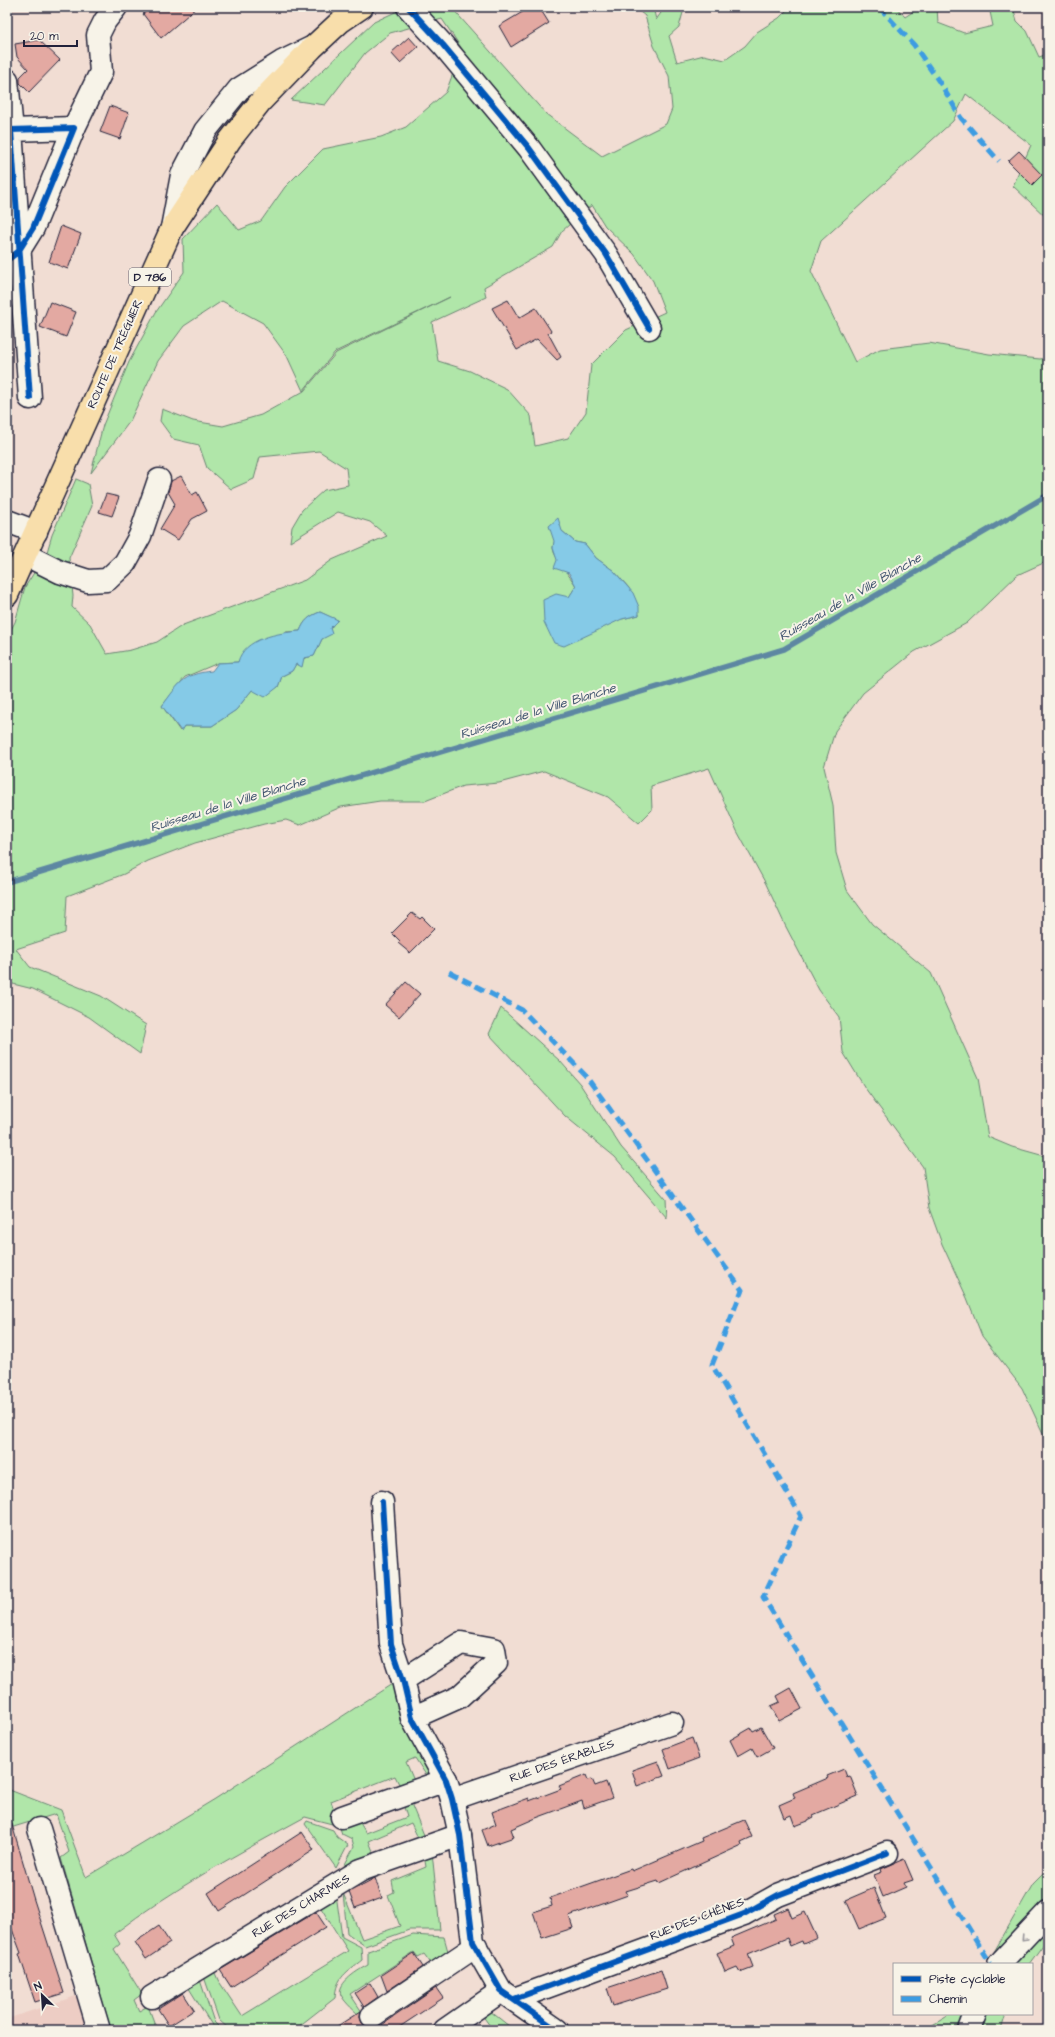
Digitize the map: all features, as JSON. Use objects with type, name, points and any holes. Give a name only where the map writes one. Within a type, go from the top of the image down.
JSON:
[{"type":"main road","name":"ROUTE DE TRÉGUIER","points":[[14,572],[36,532],[172,228],[230,140],[261,101],[312,48],[340,22],[362,7]]},
{"type":"street","points":[[13,256],[33,228],[74,128],[101,72],[98,35],[105,21],[116,7]]},
{"type":"street","points":[[408,7],[443,45],[529,148],[606,254],[649,328]]},
{"type":"street","points":[[7,80],[12,130],[13,256],[30,398]]},
{"type":"street","points":[[12,130],[74,128]]},
{"type":"street","points":[[14,572],[67,575],[88,581],[107,580],[125,563],[140,536],[159,480]]},
{"type":"street","points":[[7,521],[36,532]]},
{"type":"street","points":[[382,1502],[391,1644],[403,1680],[412,1718],[449,1790],[460,1835],[473,1942],[507,1995],[557,2030]]},
{"type":"street","points":[[403,1680],[461,1643],[494,1648],[496,1663],[459,1697],[412,1718]]},
{"type":"street","name":"RUE DES ÉRABLES","points":[[342,1817],[449,1790],[672,1723]]},
{"type":"street","points":[[39,1829],[99,2030]]},
{"type":"street","name":"RUE DES CHARMES","points":[[152,1997],[361,1870],[460,1835]]},
{"type":"street","name":"RUE DES CHÊNES","points":[[445,2030],[507,1995],[744,1914],[778,1895],[887,1854]]},
{"type":"street","points":[[1000,1963],[1048,1912]]},
{"type":"street","points":[[372,2016],[476,1946]]},
{"type":"street","points":[[969,2030],[975,2015]]},
{"type":"shaded area","points":[[82,1994],[93,2030],[7,2030],[7,2019]]},
{"type":"green space","points":[[406,7],[451,7],[546,114],[602,156],[666,124],[672,109],[669,76],[654,46],[645,16],[634,7],[653,7],[656,20],[665,7],[682,7],[684,9],[679,27],[669,36],[677,62],[704,55],[725,60],[745,46],[757,32],[779,18],[790,7],[896,7],[905,17],[920,7],[937,7],[938,23],[964,33],[993,26],[989,7],[1013,7],[1017,21],[1027,31],[1039,57],[1048,54],[1048,219],[1013,186],[1031,145],[966,94],[953,121],[821,241],[811,271],[855,362],[880,349],[929,343],[989,354],[1040,359],[1048,358],[1048,561],[1017,575],[967,623],[914,652],[863,693],[835,731],[824,767],[833,805],[836,853],[847,890],[872,924],[931,973],[978,1078],[988,1137],[1012,1147],[1048,1157],[1048,1444],[1022,1388],[982,1336],[967,1298],[942,1244],[929,1208],[923,1167],[865,1088],[843,1052],[839,1017],[819,990],[785,925],[766,884],[737,831],[709,768],[651,786],[652,810],[639,823],[608,797],[544,771],[499,783],[463,786],[425,801],[380,801],[341,807],[300,825],[286,820],[264,824],[195,843],[148,861],[124,874],[67,896],[65,933],[16,949],[30,967],[101,996],[146,1025],[140,1054],[89,1017],[33,989],[9,983],[7,985],[7,637],[15,622],[25,587],[47,552],[52,535],[76,479],[88,484],[92,506],[69,558],[73,596],[72,607],[90,624],[107,654],[131,650],[157,642],[183,625],[305,580],[332,560],[387,536],[370,522],[338,512],[290,542],[292,527],[302,510],[324,490],[348,485],[346,468],[319,451],[260,457],[254,479],[231,489],[207,468],[199,445],[173,439],[160,421],[162,409],[193,421],[223,426],[261,415],[304,391],[336,353],[450,297],[335,352],[303,391],[287,356],[263,323],[222,301],[184,326],[158,361],[130,421],[91,473],[103,425],[129,362],[156,312],[184,272],[183,239],[217,203],[239,230],[261,221],[285,187],[323,149],[381,137],[406,127],[446,92],[462,49],[442,19],[390,33],[365,53],[325,105],[291,100],[374,22]],"holes":[[[592,205],[605,226],[634,254],[653,281],[665,312],[626,330],[591,365],[586,412],[568,438],[535,446],[531,416],[507,389],[470,371],[438,361],[432,322],[486,297],[484,287],[553,247],[562,231]],[[562,531],[575,542],[585,544],[596,558],[614,571],[629,588],[639,615],[622,619],[569,597],[576,586],[559,562],[554,552],[553,545]],[[320,612],[337,620],[322,639],[314,656],[301,660],[296,664],[292,671],[282,676],[278,687],[252,690],[236,710],[212,726],[184,726],[180,731],[162,706],[185,677],[218,663],[238,662],[285,632],[300,631],[307,619]]]},
{"type":"green space","points":[[501,1008],[560,1061],[580,1084],[621,1147],[666,1199],[667,1218],[615,1157],[565,1116],[489,1034]]},
{"type":"green space","points":[[392,1684],[398,1692],[432,1776],[428,1778],[415,1758],[406,1762],[415,1783],[401,1788],[395,1776],[331,1801],[335,1813],[336,1825],[305,1817],[183,1886],[114,1934],[120,1944],[114,1949],[142,1994],[134,2000],[139,2011],[148,2006],[157,2030],[111,2030],[61,1858],[69,1852],[56,1814],[7,1829],[7,1789],[61,1810],[86,1877],[215,1799]]},
{"type":"green space","points":[[410,1801],[424,1835],[418,1838],[411,1823],[369,1841],[374,1854],[343,1868],[354,1847],[352,1839],[342,1834],[340,1828],[359,1821],[366,1833],[407,1817],[403,1804]]},
{"type":"green space","points":[[307,1821],[333,1830],[337,1837],[348,1845],[336,1868],[305,1824]]},
{"type":"green space","points":[[432,1852],[440,1930],[409,1930],[365,1946],[347,1933],[343,1893],[362,1939],[400,1926],[388,1895],[394,1892],[392,1881],[426,1867],[424,1855]]},
{"type":"green space","points":[[1048,1869],[1048,1938],[1030,1963],[988,1963],[1033,1884]]},
{"type":"green space","points":[[335,1887],[342,1937],[361,1947],[362,1960],[347,1972],[340,1980],[335,1998],[294,2030],[230,2030],[219,2020],[203,1974],[212,1966],[218,1980],[242,2016],[348,1951],[316,1900]]},
{"type":"green space","points":[[413,1935],[444,1937],[449,1955],[433,1966],[424,1954],[418,1957],[414,1952],[350,1994],[364,2015],[362,2018],[341,1995],[340,1990],[345,1981],[368,1965],[368,1951]]},
{"type":"green space","points":[[198,1974],[214,2022],[222,2030],[215,2030],[185,1982]]},
{"type":"green space","points":[[490,2011],[514,2030],[493,2030],[482,2015]]},
{"type":"green space","points":[[949,2015],[963,2015],[967,2017],[968,2015],[1006,2015],[1001,2030],[924,2030]]},
{"type":"water","points":[[558,518],[562,531],[575,542],[585,544],[596,558],[614,571],[633,593],[639,607],[639,615],[622,619],[564,646],[554,643],[544,622],[543,600],[556,594],[569,597],[576,586],[569,573],[554,568],[557,560],[553,548],[554,541],[549,526]]},
{"type":"water","points":[[320,612],[338,620],[330,628],[332,634],[322,639],[314,656],[304,658],[302,667],[296,664],[292,671],[282,676],[278,687],[265,697],[252,690],[236,710],[212,726],[184,726],[181,731],[162,706],[177,686],[187,678],[202,672],[212,671],[218,663],[238,662],[241,654],[254,642],[272,635],[300,631],[307,619]]},
{"type":"building","points":[[152,7],[197,7],[161,38],[143,14]]},
{"type":"building","points":[[531,7],[539,7],[549,23],[511,47],[499,26]]},
{"type":"building","points":[[409,37],[418,47],[400,63],[391,53]]},
{"type":"building","points":[[39,40],[60,60],[29,92],[20,83],[20,77],[28,69],[17,57],[15,44]]},
{"type":"building","points":[[110,106],[129,113],[120,139],[100,132]]},
{"type":"building","points":[[1019,151],[1042,175],[1032,185],[1008,161]]},
{"type":"building","points":[[61,226],[81,234],[68,269],[49,262]]},
{"type":"building","points":[[508,300],[519,318],[536,308],[551,331],[548,333],[561,357],[557,360],[537,339],[517,350],[492,308]]},
{"type":"building","points":[[50,302],[76,312],[66,337],[40,327]]},
{"type":"building","points":[[181,476],[192,495],[197,492],[207,511],[192,519],[178,540],[160,529],[175,504],[168,492],[171,481]]},
{"type":"building","points":[[106,494],[119,497],[112,516],[99,512]]},
{"type":"building","points":[[412,913],[420,919],[422,917],[434,929],[410,953],[398,943],[400,941],[392,933]]},
{"type":"building","points":[[406,982],[420,994],[399,1017],[385,1005]]},
{"type":"building","points":[[791,1688],[802,1709],[779,1721],[771,1706],[780,1702],[777,1696]]},
{"type":"building","points":[[761,1727],[773,1748],[757,1757],[752,1748],[738,1756],[730,1740],[751,1728],[753,1731]]},
{"type":"building","points":[[692,1738],[699,1758],[670,1769],[663,1749]]},
{"type":"building","points":[[658,1761],[664,1776],[637,1786],[632,1770]]},
{"type":"building","points":[[844,1769],[847,1777],[850,1776],[858,1796],[813,1815],[814,1817],[808,1821],[795,1826],[791,1815],[784,1818],[779,1805],[795,1798],[793,1793],[828,1778],[827,1776]]},
{"type":"building","points":[[586,1775],[588,1780],[592,1779],[595,1786],[606,1782],[612,1798],[584,1808],[582,1801],[536,1818],[511,1829],[514,1837],[488,1846],[482,1830],[496,1824],[492,1812],[529,1798],[529,1801],[561,1789],[559,1786]]},
{"type":"building","points":[[744,1820],[752,1837],[741,1842],[742,1845],[659,1883],[658,1881],[626,1891],[628,1895],[569,1916],[573,1928],[542,1938],[533,1912],[552,1906],[550,1898],[631,1869],[632,1871],[702,1841],[701,1838]]},
{"type":"building","points":[[11,1821],[34,1900],[64,1993],[35,2002],[19,1954],[21,1953],[7,1916],[7,1822]]},
{"type":"building","points":[[302,1832],[314,1850],[219,1911],[208,1893]]},
{"type":"building","points":[[904,1859],[913,1880],[904,1883],[906,1887],[883,1897],[874,1875],[882,1872],[881,1869]]},
{"type":"building","points":[[375,1878],[382,1898],[355,1908],[349,1892]]},
{"type":"building","points":[[874,1888],[886,1918],[859,1929],[846,1900]]},
{"type":"building","points":[[788,1908],[792,1918],[805,1912],[817,1938],[803,1944],[802,1941],[790,1946],[787,1938],[748,1954],[753,1967],[740,1972],[737,1967],[725,1972],[717,1953],[734,1946],[731,1938],[776,1919],[774,1914]]},
{"type":"building","points":[[316,1912],[326,1927],[231,1987],[220,1970]]},
{"type":"building","points":[[159,1926],[170,1943],[146,1959],[135,1942]]},
{"type":"building","points":[[414,1953],[423,1967],[387,1991],[381,1975]]},
{"type":"building","points":[[661,1970],[667,1989],[613,2006],[607,1988]]},
{"type":"building","points":[[370,1983],[378,1997],[364,2007],[355,1993]]},
{"type":"building","points":[[436,1988],[443,1998],[395,2030],[331,2030],[361,2011],[360,2017],[362,2023],[366,2027],[379,2027]]},
{"type":"building","points":[[183,1993],[194,2010],[169,2026],[158,2009]]},
{"type":"waterway","name":"Ruisseau de la Ville Blanche","points":[[7,882],[784,649],[1048,495]]},
{"type":"marked path","points":[[879,7],[914,45],[942,86],[961,118],[999,161]]},
{"type":"marked path","points":[[449,972],[522,1010],[585,1075],[742,1290],[712,1365],[801,1516],[763,1597],[990,1963]]},
{"type":"cycle path","points":[[408,7],[443,45],[529,148],[606,254],[649,328]]},
{"type":"cycle path","points":[[7,260],[18,252],[33,228],[74,128],[11,130],[30,398]]},
{"type":"cycle path","points":[[382,1502],[391,1644],[403,1680],[412,1718],[446,1780],[452,1799],[460,1835],[473,1942],[501,1991],[557,2030]]},
{"type":"cycle path","points":[[514,1999],[744,1914],[778,1895],[887,1853]]}]
